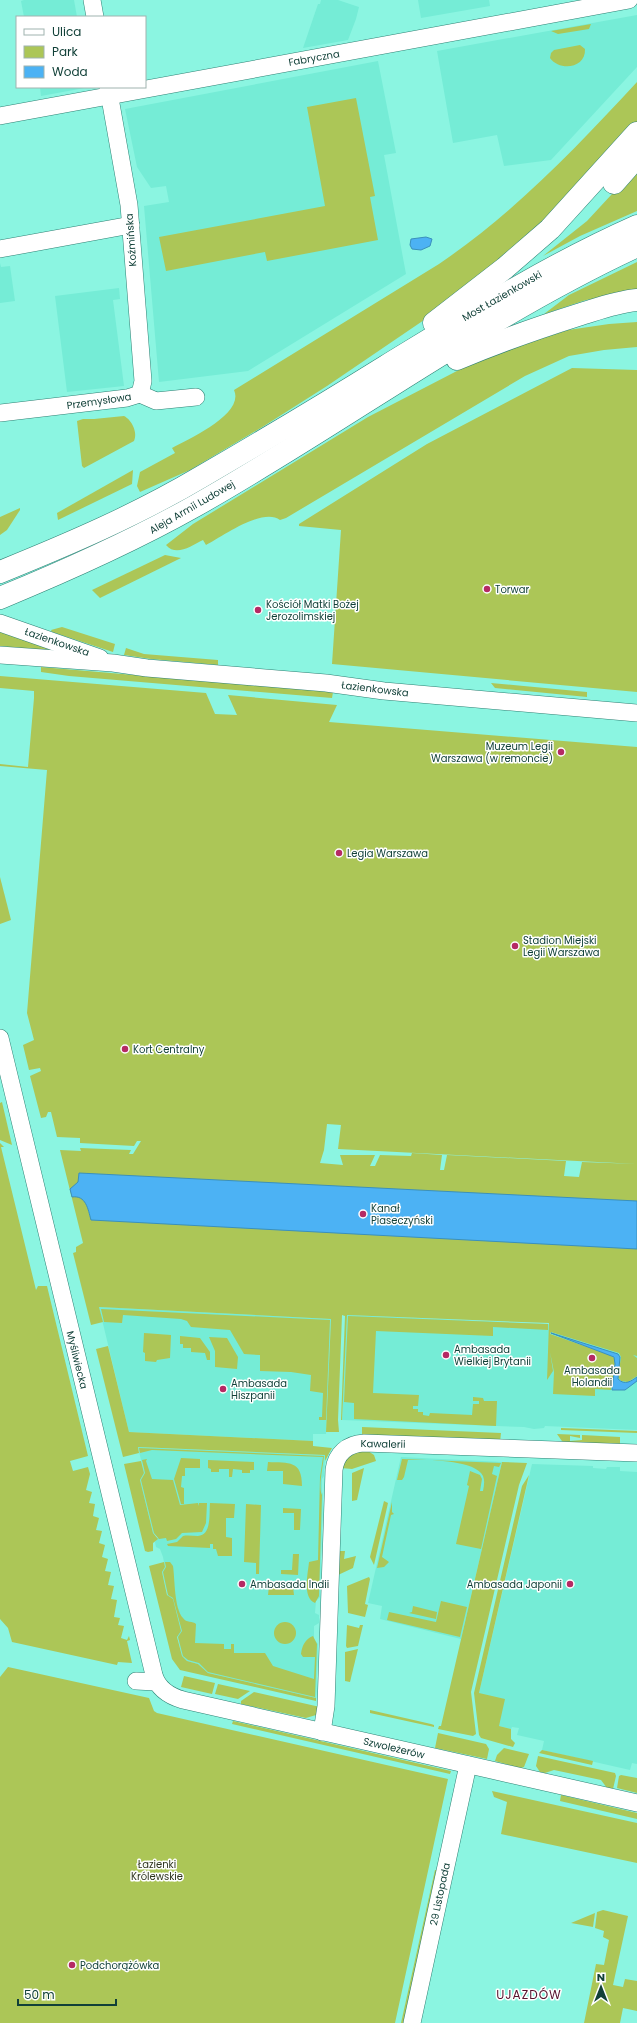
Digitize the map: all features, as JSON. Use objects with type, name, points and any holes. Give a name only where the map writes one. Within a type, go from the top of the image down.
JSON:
[{"type":"main road","points":[[550,229],[637,133]]},
{"type":"main road","points":[[7,569],[84,537],[171,494],[372,375],[550,229],[604,193],[637,157]]},
{"type":"main road","name":"Most Łazienkowski","points":[[372,375],[527,281],[594,245],[637,226]]},
{"type":"main road","name":"Most Łazienkowski","points":[[374,397],[526,303],[637,246]]},
{"type":"main road","points":[[374,397],[501,340],[607,305],[637,300]]},
{"type":"main road","points":[[576,316],[637,316]]},
{"type":"main road","name":"Aleja Armii Ludowej","points":[[0,598],[103,555],[164,523],[277,457],[374,397]]},
{"type":"street","points":[[92,0],[95,16]]},
{"type":"street","name":"Fabryczna","points":[[146,85],[629,0]]},
{"type":"street","name":"Fabryczna","points":[[0,116],[126,88]]},
{"type":"street","name":"Koźmińska","points":[[109,91],[131,225],[143,381],[140,394]]},
{"type":"street","points":[[0,249],[131,225]]},
{"type":"street","name":"Przemysłowa","points":[[0,413],[127,398],[140,394],[156,401],[196,397]]},
{"type":"street","name":"Łazienkowska","points":[[0,623],[113,663]]},
{"type":"street","name":"Łazienkowska","points":[[0,655],[113,663],[147,668],[326,683],[379,690],[637,713]]},
{"type":"street","name":"Myśliwiecka","points":[[0,1038],[70,1334],[156,1682]]},
{"type":"street","name":"Kawalerii","points":[[322,1732],[326,1706],[334,1470],[339,1456],[350,1446],[364,1443],[637,1453]]},
{"type":"street","points":[[136,1682],[156,1682]]},
{"type":"street","name":"Szwoleżerów","points":[[156,1682],[162,1690],[175,1698],[637,1803]]},
{"type":"street","name":"29 Listopada","points":[[412,2023],[468,1765]]},
{"type":"shaded area","points":[[74,0],[77,16],[24,16],[21,1]]},
{"type":"shaded area","points":[[321,0],[338,0],[359,7],[356,19],[348,40],[303,48],[318,4],[320,4]]},
{"type":"shaded area","points":[[418,0],[489,0],[490,6],[421,18]]},
{"type":"shaded area","points":[[637,15],[637,67],[551,160],[504,166],[497,135],[453,143],[437,51]]},
{"type":"shaded area","points":[[378,61],[396,153],[384,155],[406,274],[248,371],[159,382],[144,206],[169,202],[166,186],[151,188],[137,167],[125,109]]},
{"type":"shaded area","points":[[40,88],[85,88],[41,96]]},
{"type":"shaded area","points":[[0,263],[1,267],[10,266],[15,301],[0,303]]},
{"type":"shaded area","points":[[119,288],[120,299],[113,300],[124,386],[67,392],[55,296]]},
{"type":"shaded area","name":"Ambasada Hiszpanii","points":[[99,1307],[331,1319],[326,1434],[313,1434],[313,1441],[129,1432]]},
{"type":"shaded area","name":"Ambasada Wielkiej Brytanii","points":[[347,1315],[637,1328],[637,1430],[545,1426],[544,1428],[534,1429],[524,1427],[342,1420]]},
{"type":"shaded area","name":"Ambasada Indii","points":[[138,1447],[325,1455],[324,1476],[322,1479],[323,1494],[320,1597],[316,1601],[315,1613],[319,1615],[319,1623],[314,1626],[314,1639],[318,1644],[316,1698],[208,1673],[198,1664],[187,1661],[182,1656],[162,1572],[165,1567],[163,1557],[160,1549],[156,1547],[155,1542],[158,1537],[153,1533],[140,1480],[144,1473]]},
{"type":"shaded area","points":[[401,1457],[502,1462],[461,1639],[380,1619],[382,1606],[368,1603]]},
{"type":"shaded area","name":"Ambasada Japonii","points":[[532,1464],[593,1466],[593,1468],[606,1469],[607,1467],[620,1467],[620,1471],[637,1472],[637,1764],[632,1763],[630,1770],[542,1750],[544,1741],[517,1735],[519,1728],[512,1727],[511,1729],[499,1726],[479,1693]]},
{"type":"green space","points":[[591,24],[589,29],[558,34],[551,31]]},
{"type":"green space","points":[[580,45],[585,49],[584,55],[577,64],[572,66],[560,65],[550,58],[551,53],[554,50]]},
{"type":"green space","points":[[637,82],[637,122],[619,144],[573,195],[452,301],[327,386],[264,426],[190,470],[140,492],[137,486],[140,472],[175,453],[172,448],[214,425],[224,417],[231,408],[235,399],[234,390],[439,264],[467,244],[543,179]]},
{"type":"green space","points":[[356,98],[375,196],[370,197],[378,240],[267,261],[265,252],[166,271],[159,237],[325,206],[307,107]]},
{"type":"green space","points":[[637,167],[637,211],[580,236],[543,256],[587,221]]},
{"type":"green space","points":[[637,262],[637,292],[586,300],[544,314],[569,295]]},
{"type":"green space","points":[[637,322],[637,347],[604,350],[569,356],[525,376],[286,518],[280,520],[273,517],[264,517],[254,520],[243,524],[206,545],[203,540],[184,549],[174,550],[166,545],[193,524],[368,417],[482,358],[568,330],[609,324]]},
{"type":"green space","name":"Torwar","points":[[572,368],[637,370],[637,692],[332,664],[341,530],[299,526],[299,524],[427,444]]},
{"type":"green space","points":[[124,416],[130,420],[134,427],[134,441],[84,468],[82,466],[77,421],[83,419]]},
{"type":"green space","points":[[133,470],[132,484],[58,520],[57,513]]},
{"type":"green space","points":[[20,508],[7,530],[0,535],[0,517]]},
{"type":"green space","points":[[165,555],[181,558],[100,598],[92,590]]},
{"type":"green space","points":[[62,627],[115,644],[113,652],[52,632],[51,630]]},
{"type":"green space","points":[[0,630],[64,652],[0,646]]},
{"type":"green space","points":[[126,648],[144,654],[218,660],[218,665],[124,655]]},
{"type":"green space","points":[[41,667],[333,692],[332,698],[69,676],[41,672]]},
{"type":"green space","name":"Legia Warszawa","points":[[0,676],[206,693],[215,714],[237,715],[228,695],[337,705],[329,722],[637,747],[637,1164],[637,1356],[633,1355],[637,1358],[637,1376],[628,1382],[621,1381],[618,1377],[621,1357],[619,1353],[551,1332],[550,1334],[610,1355],[614,1358],[615,1363],[611,1390],[595,1389],[595,1396],[553,1394],[554,1372],[550,1352],[553,1371],[547,1380],[549,1323],[347,1315],[341,1420],[345,1316],[342,1315],[338,1420],[339,1432],[326,1432],[331,1319],[99,1307],[103,1322],[91,1325],[73,1253],[76,1252],[76,1247],[83,1243],[60,1150],[81,1151],[80,1148],[131,1150],[129,1154],[133,1154],[141,1141],[137,1141],[134,1146],[80,1143],[80,1138],[57,1137],[51,1112],[48,1112],[46,1117],[41,1118],[30,1076],[41,1071],[40,1068],[29,1070],[23,1045],[34,1040],[27,1013],[47,770],[0,766],[0,764],[28,767],[34,691],[0,688]],"holes":[[[327,1124],[341,1125],[338,1149],[637,1164],[582,1162],[579,1177],[564,1176],[566,1161],[447,1155],[444,1170],[440,1170],[442,1155],[412,1153],[411,1156],[380,1155],[375,1166],[370,1166],[375,1155],[340,1155],[343,1165],[320,1163],[324,1150]]]},
{"type":"green space","points":[[491,683],[587,692],[587,697],[495,688]]},
{"type":"green space","points":[[0,877],[11,920],[0,924]]},
{"type":"green space","points":[[2,1102],[12,1145],[0,1140],[0,1103]]},
{"type":"green space","points":[[0,1143],[4,1147],[1,1147],[36,1290],[38,1286],[47,1286],[88,1456],[70,1461],[73,1471],[88,1467],[90,1474],[86,1490],[92,1492],[89,1503],[95,1504],[93,1516],[99,1518],[96,1530],[102,1531],[99,1543],[105,1545],[102,1557],[108,1559],[105,1571],[111,1572],[108,1585],[114,1586],[111,1599],[117,1600],[114,1617],[120,1618],[118,1625],[124,1626],[121,1638],[127,1640],[129,1636],[130,1640],[127,1641],[132,1663],[118,1662],[117,1665],[12,1642],[8,1628],[0,1619]]},
{"type":"green space","points":[[101,1309],[330,1320],[326,1420],[319,1420],[319,1417],[322,1417],[323,1393],[310,1391],[311,1375],[291,1372],[260,1371],[260,1355],[244,1354],[230,1330],[191,1327],[187,1321],[181,1319],[123,1315],[122,1323],[104,1322]]},
{"type":"green space","points":[[348,1316],[548,1324],[548,1330],[493,1327],[493,1336],[376,1331],[373,1393],[419,1395],[418,1406],[413,1406],[413,1409],[418,1409],[418,1412],[423,1412],[423,1415],[429,1416],[430,1413],[472,1415],[473,1404],[479,1404],[479,1401],[473,1401],[473,1397],[483,1398],[484,1401],[497,1401],[496,1426],[354,1419],[354,1403],[344,1402]]},
{"type":"green space","points":[[144,1333],[171,1335],[170,1358],[157,1360],[156,1362],[145,1361],[145,1353],[143,1352]]},
{"type":"green space","points":[[180,1336],[200,1338],[210,1352],[210,1360],[207,1360],[205,1353],[191,1352],[191,1348],[183,1348],[183,1344],[180,1344]]},
{"type":"green space","points":[[209,1337],[227,1338],[238,1357],[237,1369],[215,1367],[215,1351]]},
{"type":"green space","points":[[108,1346],[129,1432],[313,1441],[313,1446],[332,1448],[325,1461],[325,1455],[138,1447],[139,1453],[123,1457],[96,1349]]},
{"type":"green space","points":[[362,1427],[501,1433],[500,1442],[362,1437]]},
{"type":"green space","points":[[561,1428],[637,1431],[637,1433],[561,1430]]},
{"type":"green space","points":[[557,1434],[580,1435],[580,1438],[570,1436],[570,1441],[582,1440],[582,1435],[620,1437],[620,1447],[564,1444]]},
{"type":"green space","points":[[139,1448],[324,1456],[321,1482],[322,1495],[319,1596],[315,1603],[308,1596],[307,1578],[309,1562],[318,1560],[320,1477],[323,1457],[152,1450],[140,1453]]},
{"type":"green space","points":[[368,1451],[374,1455],[376,1461],[352,1469],[341,1468],[342,1464],[352,1453]]},
{"type":"green space","points":[[181,1458],[200,1459],[200,1468],[185,1468],[185,1476],[182,1476],[181,1487],[184,1488],[184,1504],[181,1504],[174,1479]]},
{"type":"green space","points":[[147,1459],[146,1461],[152,1479],[173,1480],[180,1505],[198,1503],[199,1506],[199,1503],[207,1503],[206,1523],[202,1532],[182,1533],[176,1539],[167,1541],[166,1538],[159,1539],[154,1533],[141,1480],[145,1473],[142,1460]]},
{"type":"green space","points":[[402,1459],[501,1463],[499,1467],[494,1466],[492,1474],[497,1476],[481,1549],[456,1544],[469,1486],[467,1485],[470,1471],[480,1475],[482,1479],[480,1491],[483,1491],[484,1478],[478,1470],[460,1463],[408,1460],[404,1477],[402,1480],[397,1480]]},
{"type":"green space","points":[[208,1460],[254,1462],[254,1470],[250,1470],[250,1473],[242,1473],[242,1470],[233,1469],[232,1477],[229,1477],[229,1469],[219,1469],[219,1472],[211,1472],[211,1469],[208,1468]]},
{"type":"green space","points":[[141,1461],[144,1473],[140,1480],[153,1533],[158,1539],[153,1543],[153,1551],[148,1552],[145,1551],[124,1464]]},
{"type":"green space","points":[[268,1462],[288,1463],[297,1467],[300,1471],[302,1486],[283,1484],[283,1471],[267,1471]]},
{"type":"green space","points":[[502,1462],[527,1463],[519,1485],[471,1692],[476,1734],[473,1736],[438,1729],[439,1726],[441,1726]]},
{"type":"green space","points":[[364,1468],[357,1500],[352,1501],[352,1473]]},
{"type":"green space","points":[[529,1475],[479,1693],[505,1699],[499,1726],[511,1729],[511,1739],[515,1743],[513,1747],[481,1738],[479,1735],[474,1693],[522,1486]]},
{"type":"green space","points":[[384,1501],[388,1503],[374,1565],[370,1557]]},
{"type":"green space","points":[[392,1502],[392,1512],[394,1514],[391,1515],[382,1557],[389,1562],[384,1567],[377,1568]]},
{"type":"green space","points":[[210,1503],[235,1504],[234,1518],[226,1518],[226,1537],[232,1538],[232,1556],[218,1556],[216,1549],[213,1549],[213,1544],[210,1544],[210,1548],[168,1546],[167,1544],[177,1542],[183,1536],[198,1536],[206,1532],[209,1523]]},
{"type":"green space","points":[[246,1504],[261,1505],[259,1574],[256,1574],[256,1563],[244,1562]]},
{"type":"green space","points":[[283,1508],[301,1509],[300,1530],[294,1530],[294,1513],[283,1513]]},
{"type":"green space","points":[[337,1551],[345,1551],[344,1559],[356,1556],[353,1568],[338,1575]]},
{"type":"green space","points":[[293,1554],[299,1554],[298,1575],[281,1574],[281,1570],[292,1570]]},
{"type":"green space","points":[[164,1562],[165,1567],[162,1572],[167,1595],[173,1599],[181,1631],[177,1637],[182,1656],[187,1661],[198,1664],[208,1673],[316,1698],[316,1701],[180,1670],[172,1659],[149,1566]]},
{"type":"green space","points":[[165,1562],[170,1562],[173,1566],[176,1601],[180,1613],[186,1621],[196,1624],[195,1643],[224,1644],[224,1649],[231,1649],[231,1644],[234,1644],[234,1653],[265,1653],[273,1666],[314,1679],[315,1657],[303,1657],[301,1654],[304,1643],[313,1636],[317,1644],[315,1697],[208,1672],[199,1663],[188,1660],[183,1656],[178,1637],[182,1631],[173,1598],[168,1595],[163,1572],[166,1567]]},
{"type":"green space","points":[[369,1577],[370,1579],[365,1604],[368,1605],[365,1617],[348,1613],[347,1586]]},
{"type":"green space","points":[[269,1586],[293,1587],[294,1595],[268,1595]]},
{"type":"green space","points":[[441,1601],[467,1607],[460,1637],[387,1620],[389,1612],[436,1622]]},
{"type":"green space","points":[[413,1606],[437,1612],[436,1619],[409,1613],[412,1612]]},
{"type":"green space","points":[[285,1622],[293,1625],[296,1633],[293,1641],[285,1644],[277,1641],[274,1633],[277,1625]]},
{"type":"green space","points":[[347,1625],[359,1628],[360,1625],[363,1625],[358,1646],[347,1648]]},
{"type":"green space","points":[[358,1649],[350,1682],[345,1681],[345,1652]]},
{"type":"green space","name":"Łazienki Królewskie","points":[[8,1667],[149,1698],[154,1711],[157,1713],[448,1779],[395,2023],[0,2023],[0,1677]]},
{"type":"green space","points":[[184,1676],[215,1683],[212,1694],[181,1687]]},
{"type":"green space","points":[[218,1684],[250,1691],[238,1699],[215,1694]]},
{"type":"green space","points":[[254,1692],[320,1707],[316,1715],[306,1718],[241,1704],[241,1701]]},
{"type":"green space","points":[[370,1710],[431,1724],[434,1725],[434,1727],[370,1713]]},
{"type":"green space","points":[[233,1721],[451,1771],[450,1774],[232,1724]]},
{"type":"green space","points":[[438,1733],[486,1744],[489,1749],[487,1759],[435,1748]]},
{"type":"green space","points":[[504,1748],[529,1754],[524,1767],[520,1768],[495,1761],[497,1755]]},
{"type":"green space","points":[[542,1750],[593,1761],[592,1765],[539,1753]]},
{"type":"green space","points":[[538,1756],[615,1773],[616,1776],[613,1789],[607,1788],[601,1780],[554,1770],[545,1773],[540,1772],[536,1766]]},
{"type":"green space","points":[[621,1775],[637,1778],[637,1793],[617,1788],[619,1776]]},
{"type":"green space","points":[[492,1791],[637,1823],[637,1863],[501,1834],[507,1802],[494,1797]]},
{"type":"green space","points":[[561,1795],[637,1813],[637,1819],[560,1801]]},
{"type":"green space","points":[[435,1870],[438,1870],[404,2023],[401,2023]]},
{"type":"green space","points":[[603,1910],[628,1916],[613,1985],[623,1987],[625,1979],[637,1981],[637,2011],[623,2008],[620,2023],[584,2023],[596,1964],[604,1965],[609,1940],[603,1937],[604,1931],[595,1928],[597,1912]]},
{"type":"green space","points":[[595,1913],[593,1927],[571,1923]]},
{"type":"water","points":[[426,237],[432,239],[430,246],[421,250],[412,249],[410,245],[411,239]]},
{"type":"water","name":"Kanał Piaseczyński","points":[[79,1173],[637,1201],[637,1249],[91,1220],[86,1204],[83,1200],[77,1197],[72,1197],[70,1189],[78,1182]]},
{"type":"water","points":[[551,1333],[618,1354],[620,1357],[618,1379],[626,1382],[637,1377],[637,1381],[625,1390],[612,1390],[615,1364],[614,1357]]},
{"type":"place","name":"Torwar","points":[[487,589]]},
{"type":"place","name":"Kościół Matki Bożej Jerozolimskiej","points":[[258,610]]},
{"type":"place","name":"Muzeum Legii Warszawa (w remoncie)","points":[[561,752]]},
{"type":"place","name":"Legia Warszawa","points":[[339,853]]},
{"type":"place","name":"Stadion Miejski Legii Warszawa","points":[[515,946]]},
{"type":"place","name":"Kort Centralny","points":[[125,1049]]},
{"type":"place","name":"Kanał Piaseczyński","points":[[363,1214]]},
{"type":"place","name":"Ambasada Wielkiej Brytanii","points":[[446,1355]]},
{"type":"place","name":"Ambasada Holandii","points":[[592,1358]]},
{"type":"place","name":"Ambasada Hiszpanii","points":[[223,1389]]},
{"type":"place","name":"Ambasada Indii","points":[[242,1584]]},
{"type":"place","name":"Ambasada Japonii","points":[[570,1584]]},
{"type":"place","name":"Podchorążówka","points":[[72,1965]]},
{"type":"district","name":"UJAZDÓW","points":[[529,1994]]}]
